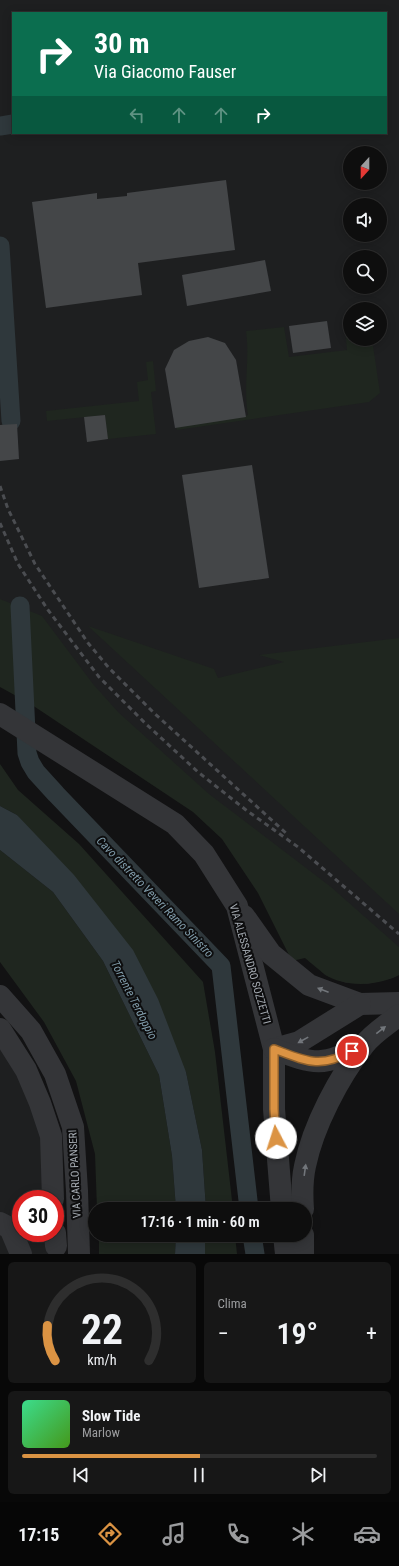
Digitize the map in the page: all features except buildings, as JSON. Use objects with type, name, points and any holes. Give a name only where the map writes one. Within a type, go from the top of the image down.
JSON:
[{"type":"street","name":"VIA ALESSANDRO SOZZETTI","points":[[8,719],[175,824],[204,854],[236,906],[274,1049],[274,1109],[281,1202]]},
{"type":"street","points":[[236,906],[271,954],[309,985],[360,1004],[399,1003]]},
{"type":"street","name":"VIA CARLO PANSERI","points":[[0,996],[32,1031],[55,1074],[73,1127],[77,1191],[78,1254]]},
{"type":"street","points":[[274,1049],[299,1042],[360,1004]]},
{"type":"street","points":[[274,1049],[305,1061],[323,1062],[340,1058],[364,1045],[399,1016]]},
{"type":"street","name":"VIA CARLO PANSERI","points":[[0,1029],[26,1070],[40,1103],[51,1136],[53,1190]]},
{"type":"street","points":[[302,1202],[305,1166],[317,1129],[334,1091],[364,1045]]},
{"type":"street","points":[[0,1223],[10,1228],[21,1254]]},
{"type":"street","points":[[285,1242],[286,1254]]},
{"type":"street","points":[[303,1242],[303,1254]]},
{"type":"shaded area","points":[[0,0],[399,0],[399,975],[393,978],[368,984],[346,983],[325,975],[256,855],[0,675]]},
{"type":"shaded area","points":[[284,327],[289,357],[347,350],[347,346],[373,346],[380,393],[369,402],[177,430],[176,427],[248,415],[246,394],[246,331]]},
{"type":"shaded area","points":[[153,361],[156,391],[151,392],[156,434],[108,439],[105,415],[47,421],[46,411],[139,401],[137,382],[148,380],[146,362]]},
{"type":"shaded area","points":[[0,599],[42,616],[93,684],[118,712],[209,794],[331,887],[399,947],[399,975],[391,979],[372,983],[362,984],[342,982],[332,979],[324,974],[305,958],[292,961],[258,893],[222,839],[193,812],[29,703],[0,687]]},
{"type":"shaded area","points":[[88,626],[214,669],[218,678],[284,662],[259,655],[399,638],[399,914]]},
{"type":"shaded area","points":[[0,764],[18,790],[79,844],[203,982],[215,1052],[232,1202],[206,1202],[202,1150],[186,1072],[17,815],[0,806]]},
{"type":"shaded area","points":[[0,850],[53,892],[103,961],[159,1075],[172,1156],[175,1202],[97,1202],[95,1154],[76,1081],[44,1022],[0,962]]},
{"type":"shaded area","points":[[0,1047],[16,1060],[49,1145],[50,1190],[12,1190],[12,1242],[51,1242],[52,1254],[0,1254]]},
{"type":"shaded area","points":[[99,1242],[176,1242],[175,1254],[99,1254]]},
{"type":"shaded area","points":[[205,1242],[236,1242],[237,1254],[205,1254]]},
{"type":"water","name":"Torrente Terdoppio","points":[[0,806],[17,815],[74,875],[133,950],[158,999],[186,1072],[202,1150],[206,1202],[175,1202],[172,1156],[159,1075],[103,961],[53,892],[0,850]]},
{"type":"water","points":[[176,1242],[205,1242],[205,1254],[175,1254]]},
{"type":"waterway","name":"Cavo distretto Veveri Ramo Sinistro","points":[[0,126],[12,124]]},
{"type":"waterway","name":"Cavo distretto Veveri Ramo Sinistro","points":[[0,246],[11,421]]},
{"type":"waterway","name":"Cavo distretto Veveri Ramo Sinistro","points":[[20,606],[27,753],[30,762],[36,772],[56,794],[221,966],[248,1202]]},
{"type":"waterway","name":"Cavo distretto Veveri Ramo Sinistro","points":[[253,1242],[255,1254]]},
{"type":"railway","points":[[0,486],[8,509],[35,564],[88,643],[109,668],[154,713],[287,834]]},
{"type":"railway","points":[[0,523],[18,564],[48,610],[99,677],[146,724],[198,772],[246,810],[298,847],[399,934]]},
{"type":"route","points":[[276,1138],[274,1109],[274,1049],[305,1061],[323,1062],[340,1058],[352,1051]]}]
